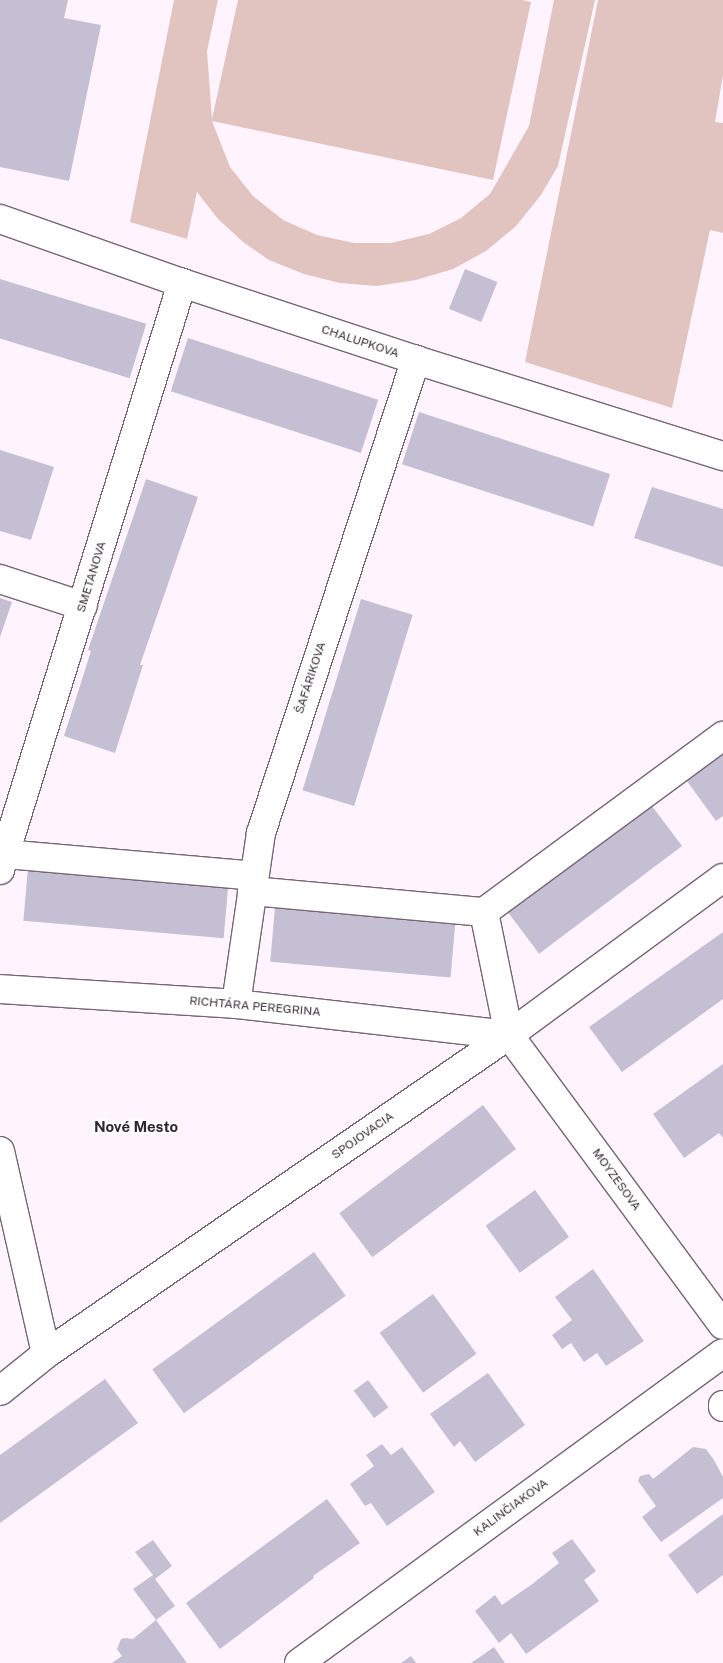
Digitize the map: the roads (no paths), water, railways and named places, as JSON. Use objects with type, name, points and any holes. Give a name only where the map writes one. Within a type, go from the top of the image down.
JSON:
[{"type":"street","name":"CHALUPKOVA","points":[[0,219],[182,283],[416,360],[723,456]]},
{"type":"street","name":"SMETANOVA","points":[[3,862],[182,283]]},
{"type":"street","name":"ŠAFÁRIKOVA","points":[[236,1004],[261,833],[416,360]]},
{"type":"street","points":[[0,579],[83,606]]},
{"type":"street","points":[[3,862],[253,884],[484,912],[723,736]]},
{"type":"street","name":"SPOJOVACIA","points":[[0,1391],[46,1354],[509,1035],[723,878]]},
{"type":"street","points":[[484,912],[509,1035]]},
{"type":"street","name":"RICHTÁRA PEREGRINA","points":[[0,989],[236,1004],[509,1035]]},
{"type":"street","name":"MOYZESOVA","points":[[509,1035],[723,1326]]},
{"type":"street","points":[[0,1151],[46,1354]]},
{"type":"street","name":"KALINČIAKOVA","points":[[299,1663],[723,1353]]},
{"type":"district","name":"Nové Mesto","points":[[136,1127]]}]
